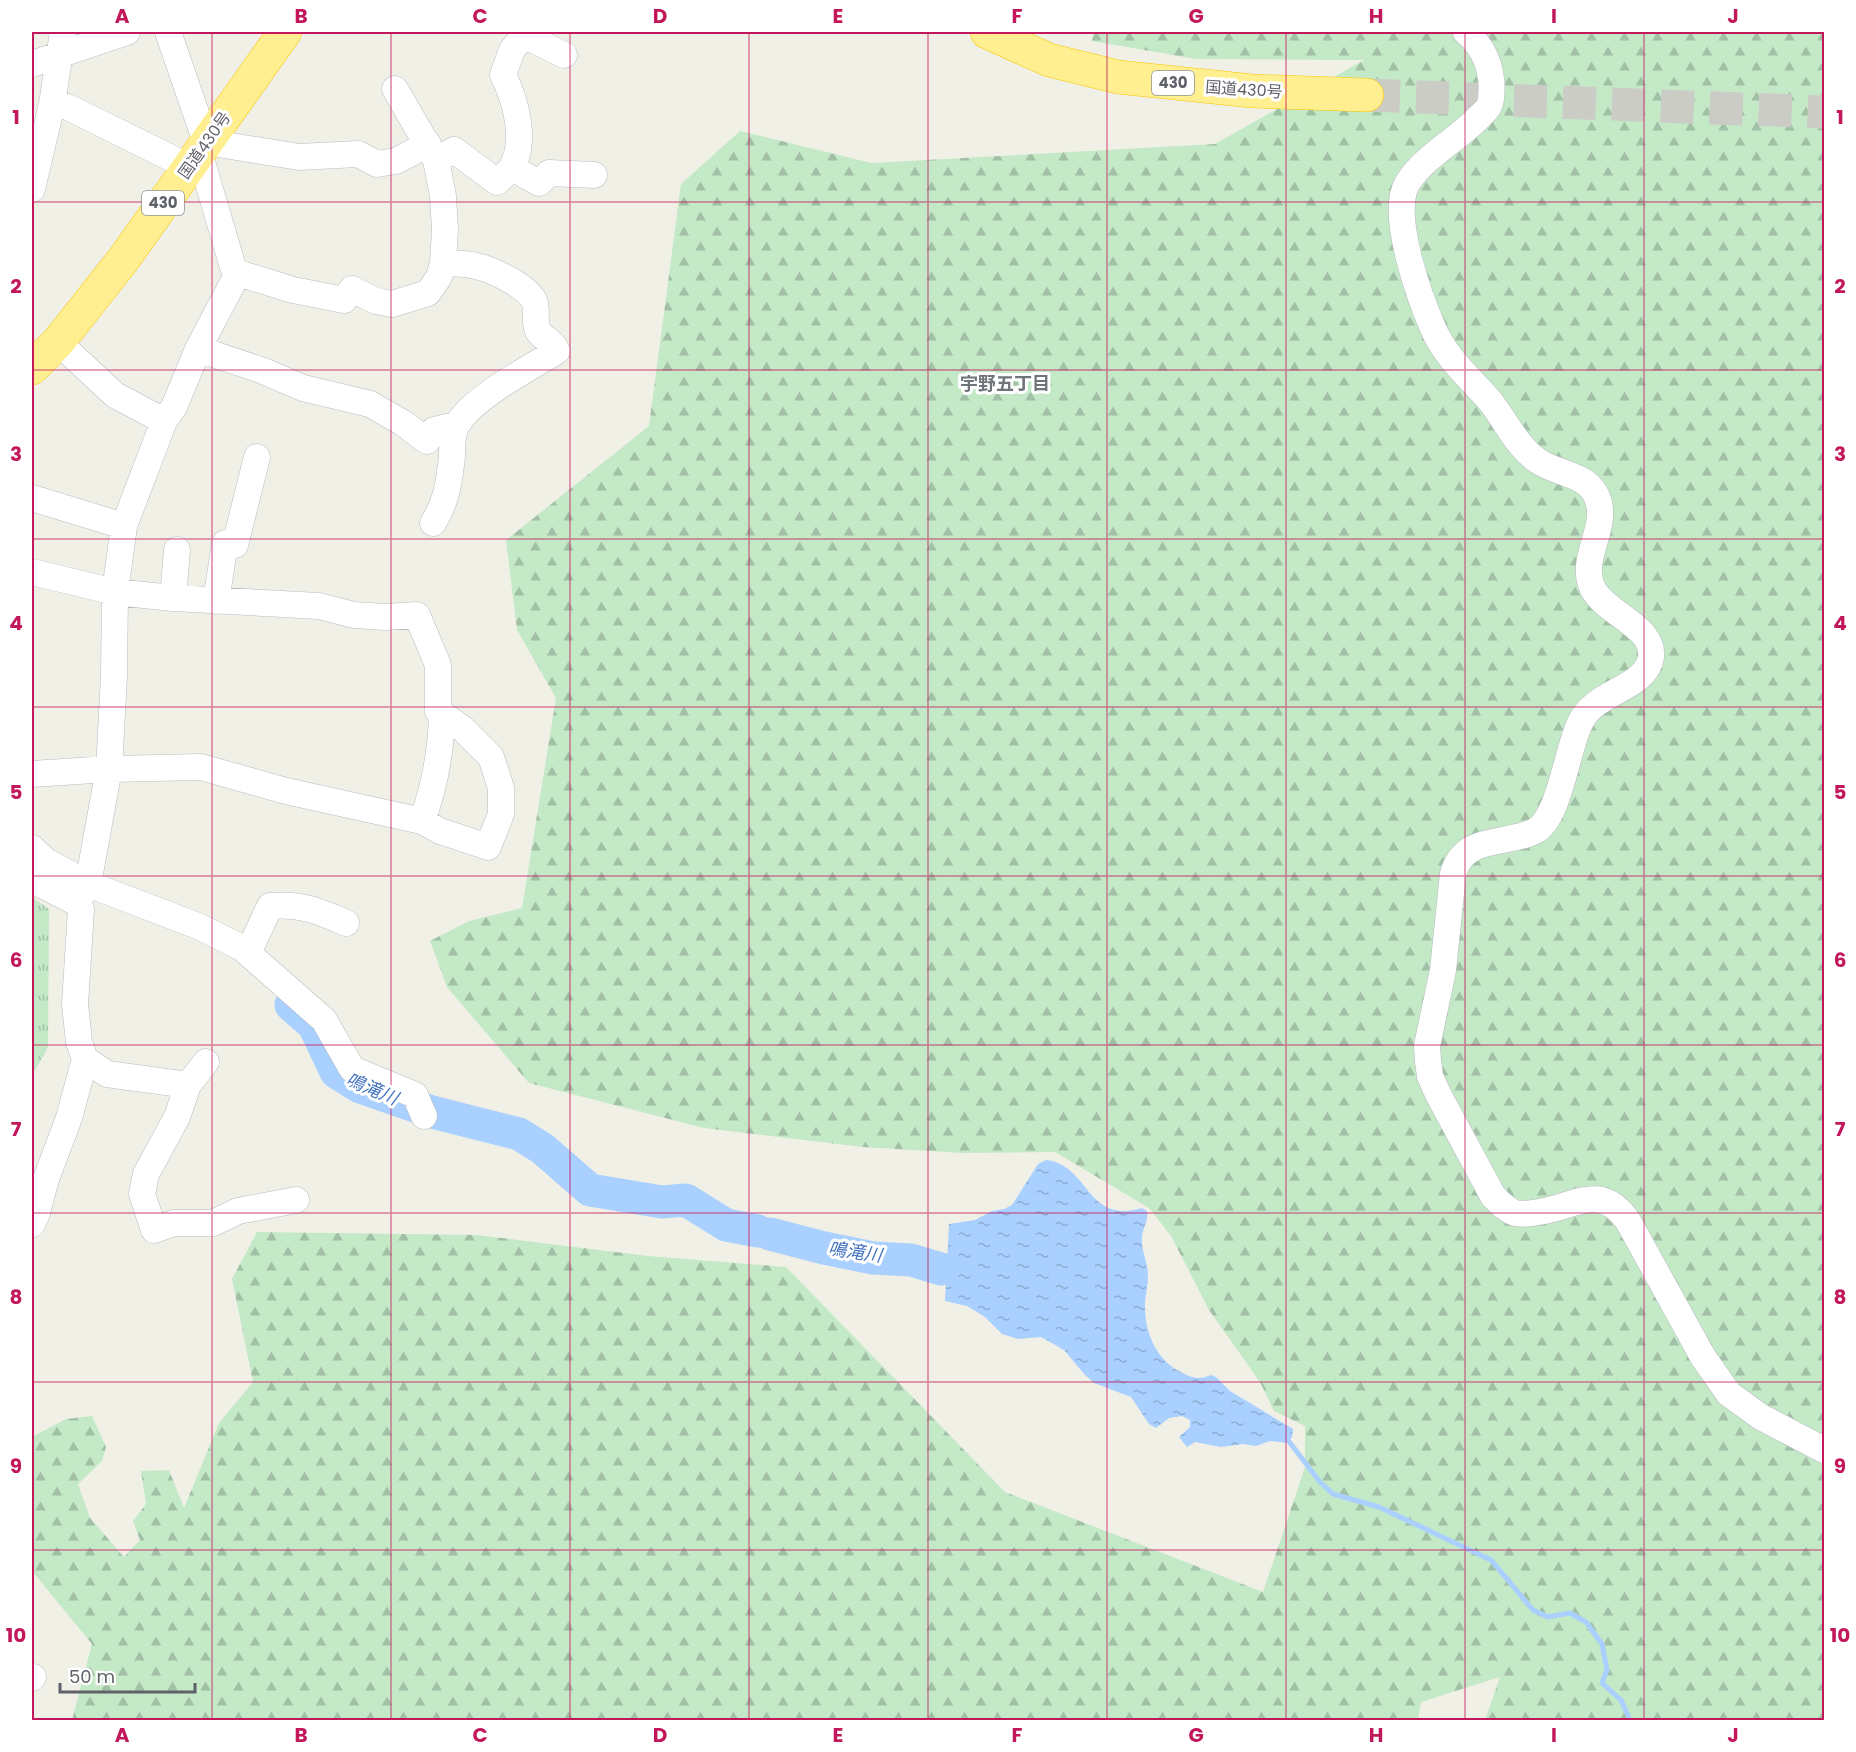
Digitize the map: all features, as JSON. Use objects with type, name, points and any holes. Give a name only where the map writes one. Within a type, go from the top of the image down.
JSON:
[{"type":"highway","name":"国道430号","points":[[32,368],[57,342],[123,260],[285,32]]},
{"type":"highway","name":"国道430号","points":[[987,32],[1049,60],[1118,77],[1252,91],[1367,95]]},
{"type":"street","points":[[32,64],[62,42],[127,32]]},
{"type":"street","points":[[168,32],[198,154],[233,267],[238,273],[292,290],[344,300],[352,289],[376,301],[392,304],[428,293],[439,277],[443,263],[445,230],[443,196],[432,152],[395,89]]},
{"type":"street","points":[[1466,32],[1484,54],[1490,66],[1492,85],[1489,106],[1475,122],[1410,177],[1403,194],[1402,216],[1413,273],[1434,330],[1446,352],[1492,403],[1522,447],[1538,461],[1584,482],[1594,491],[1599,503],[1600,518],[1589,564],[1593,588],[1613,612],[1644,634],[1650,643],[1651,654],[1648,667],[1639,678],[1595,702],[1585,712],[1578,726],[1556,798],[1546,821],[1535,831],[1477,846],[1457,860],[1452,874],[1443,970],[1427,1046],[1430,1076],[1493,1196],[1504,1207],[1517,1214],[1530,1214],[1589,1199],[1605,1200],[1619,1208],[1703,1357],[1729,1394],[1761,1417],[1824,1450]]},
{"type":"street","points":[[52,104],[68,107],[198,154],[299,157],[358,154],[377,164],[432,152],[454,150],[497,182],[512,168],[518,149],[518,118],[511,91],[503,75],[512,50],[522,38],[532,39],[564,55]]},
{"type":"street","points":[[32,189],[52,104],[62,42]]},
{"type":"street","points":[[32,127],[52,104]]},
{"type":"street","points":[[512,168],[539,183],[549,173],[594,175]]},
{"type":"street","points":[[433,523],[443,508],[450,477],[454,431],[476,404],[557,351],[554,345],[539,333],[535,302],[527,292],[492,271],[475,265],[443,263]]},
{"type":"street","points":[[188,1085],[107,1074],[86,1059],[79,1042],[75,1004],[83,893],[109,769],[114,676],[115,592],[124,526],[164,421],[174,407],[198,349],[238,273]]},
{"type":"street","points":[[57,342],[116,395],[164,421]]},
{"type":"street","points":[[198,349],[261,370],[303,388],[370,404],[403,423],[427,441],[434,430],[446,427],[454,431]]},
{"type":"street","points":[[216,601],[225,543],[235,544],[257,457]]},
{"type":"street","points":[[32,498],[124,526]]},
{"type":"street","points":[[173,598],[177,550]]},
{"type":"street","points":[[32,572],[115,592],[216,601],[319,606],[354,615],[384,617],[417,615],[438,665],[438,711],[462,728],[491,757],[501,788],[501,814],[488,847],[440,831],[422,821],[286,791],[201,766],[32,774]]},
{"type":"street","points":[[422,821],[432,795],[439,762],[442,714]]},
{"type":"street","points":[[32,848],[83,893]]},
{"type":"street","points":[[32,880],[198,926],[242,948],[324,1020],[352,1069],[415,1095],[420,1108]]},
{"type":"street","points":[[248,953],[270,906],[286,904],[314,908],[346,923]]},
{"type":"street","points":[[32,1224],[69,1118],[86,1059]]},
{"type":"street","points":[[206,1062],[188,1085],[177,1117],[146,1174],[142,1194],[154,1230],[174,1223],[213,1223],[238,1211],[296,1200]]},
{"type":"green space","points":[[1093,32],[1824,32],[1824,1720],[1485,1720],[1500,1677],[1421,1702],[1418,1720],[72,1720],[92,1644],[32,1571],[32,1437],[66,1419],[92,1416],[106,1447],[102,1461],[78,1484],[90,1518],[124,1557],[140,1540],[133,1521],[146,1504],[141,1471],[169,1470],[184,1508],[219,1423],[253,1382],[232,1279],[257,1232],[477,1235],[648,1256],[786,1267],[1005,1492],[1263,1592],[1305,1467],[1305,1426],[1274,1411],[1260,1382],[1209,1310],[1171,1236],[1149,1208],[1055,1152],[963,1153],[863,1147],[704,1128],[529,1083],[447,987],[430,941],[469,921],[522,908],[556,698],[517,630],[506,540],[649,426],[681,184],[740,131],[871,163],[1215,144],[1364,60],[1196,59],[1092,41]]},
{"type":"green space","points":[[32,897],[49,909],[48,1047],[32,1076]]},
{"type":"water","points":[[1046,1160],[1060,1164],[1072,1172],[1099,1202],[1110,1208],[1124,1211],[1142,1208],[1147,1211],[1142,1238],[1148,1275],[1145,1312],[1152,1341],[1162,1357],[1177,1370],[1194,1377],[1202,1378],[1211,1375],[1216,1377],[1230,1391],[1293,1429],[1292,1437],[1287,1443],[1270,1441],[1256,1446],[1243,1444],[1221,1447],[1195,1442],[1187,1447],[1179,1437],[1190,1427],[1190,1420],[1182,1416],[1169,1418],[1156,1428],[1149,1424],[1131,1397],[1094,1383],[1064,1350],[1041,1337],[1018,1339],[1002,1334],[985,1317],[967,1306],[945,1301],[949,1224],[975,1220],[992,1211],[1012,1205],[1038,1164]]},
{"type":"waterway","name":"鳴滝川","points":[[291,1005],[314,1025],[336,1072],[360,1087],[432,1112],[519,1134],[543,1149],[590,1190],[662,1202],[686,1200],[726,1225],[758,1231]]},
{"type":"waterway","name":"鳴滝川","points":[[770,1234],[824,1248],[873,1258],[911,1260],[941,1269]]},
{"type":"waterway","points":[[1284,1435],[1320,1482],[1333,1494],[1379,1507],[1491,1560],[1533,1610],[1548,1617],[1570,1613],[1586,1622],[1602,1644],[1607,1670],[1602,1683],[1621,1700],[1630,1720]]},
{"type":"tunnel","points":[[1367,95],[1824,112]]},
{"type":"district","name":"宇野五丁目","points":[[1005,384]]}]
